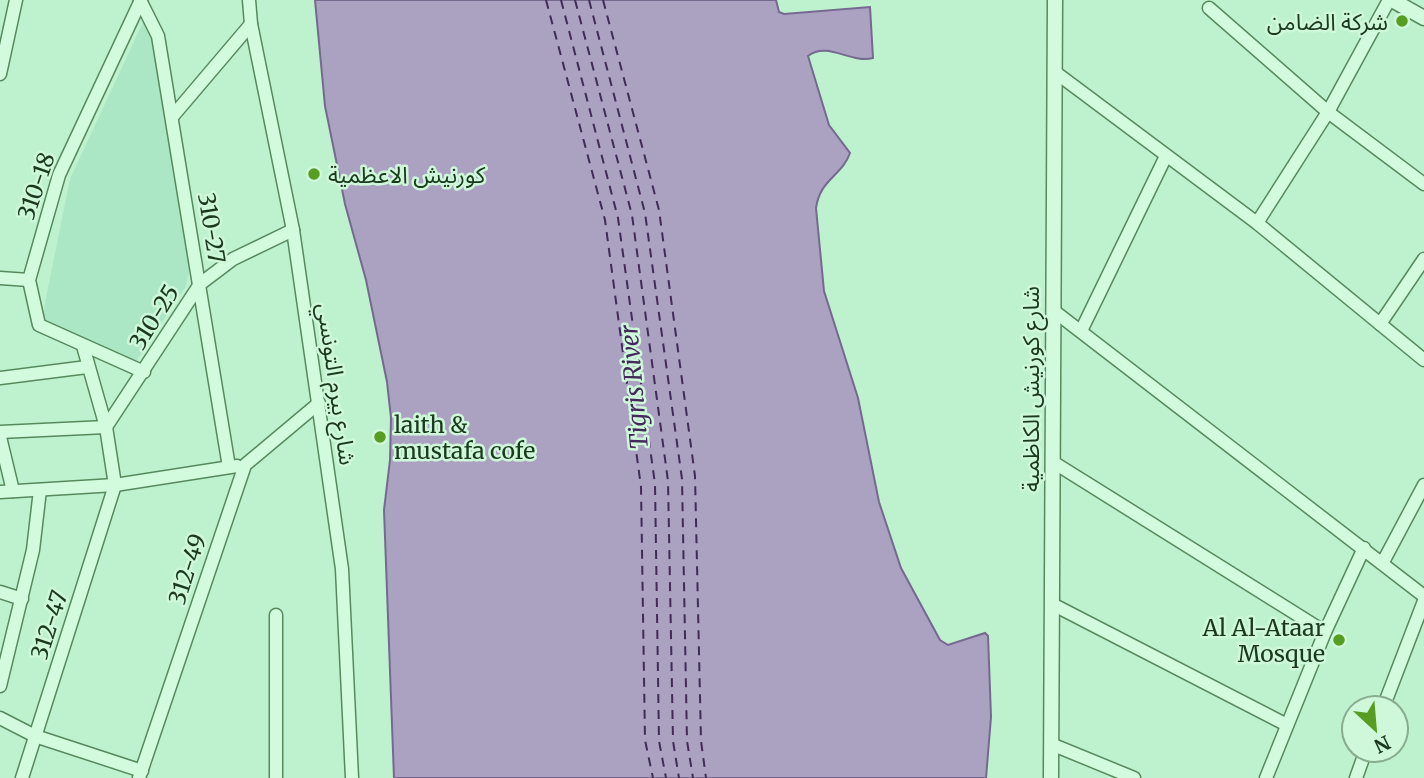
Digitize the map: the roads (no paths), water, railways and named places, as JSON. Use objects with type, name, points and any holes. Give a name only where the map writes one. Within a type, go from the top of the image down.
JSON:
[{"type":"street","points":[[0,74],[16,0]]},
{"type":"street","name":"310-27","points":[[140,0],[158,36],[229,467]]},
{"type":"street","name":"310-18","points":[[140,0],[59,175],[29,280],[39,325],[144,372]]},
{"type":"street","name":"شارع بيرم التونسي","points":[[249,0],[251,24],[293,230],[342,569],[352,778]]},
{"type":"street","name":"شارع كورنيش الكاظمية","points":[[1051,778],[1055,0]]},
{"type":"street","points":[[1257,223],[1328,112],[1390,0],[1424,18]]},
{"type":"street","points":[[1209,8],[1328,112],[1424,184]]},
{"type":"street","points":[[172,117],[251,24]]},
{"type":"street","points":[[1055,72],[1257,223],[1423,356]]},
{"type":"street","points":[[1081,331],[1166,156]]},
{"type":"street","name":"310-25","points":[[106,427],[200,284],[233,259],[293,230]]},
{"type":"street","points":[[1380,324],[1424,259]]},
{"type":"street","points":[[0,278],[29,280]]},
{"type":"street","points":[[1054,311],[1424,596]]},
{"type":"street","points":[[83,346],[106,427],[116,485]]},
{"type":"street","points":[[0,378],[87,367]]},
{"type":"street","points":[[106,427],[0,435],[7,491],[116,485],[244,465],[319,403]]},
{"type":"street","points":[[1053,461],[1325,632]]},
{"type":"street","name":"312-49","points":[[141,774],[244,465]]},
{"type":"street","name":"312-47","points":[[22,778],[116,485]]},
{"type":"street","points":[[1383,562],[1424,485]]},
{"type":"street","points":[[0,687],[33,550],[40,490]]},
{"type":"street","points":[[1266,778],[1325,632],[1364,548]]},
{"type":"street","points":[[0,592],[22,599]]},
{"type":"street","points":[[1388,694],[1424,601]]},
{"type":"street","points":[[1052,604],[1287,725]]},
{"type":"street","points":[[276,615],[276,778]]},
{"type":"street","points":[[0,718],[35,736],[141,774]]},
{"type":"street","points":[[1051,744],[1133,778]]},
{"type":"water","name":"Tigris River","points":[[315,0],[776,0],[779,12],[784,14],[870,7],[873,58],[856,58],[824,51],[808,56],[829,125],[850,153],[822,190],[816,208],[824,291],[858,398],[879,502],[901,568],[940,640],[948,645],[985,633],[988,636],[991,717],[986,778],[394,778],[384,510],[390,460],[391,418],[387,382],[366,280],[345,204],[325,106]]},
{"type":"place","name":"شركة الضامن","points":[[1402,21]]},
{"type":"place","name":"كورنيش الاعظمية","points":[[314,174]]},
{"type":"place","name":"laith & mustafa cofe","points":[[380,437]]},
{"type":"place","name":"Al Al-Ataar Mosque","points":[[1339,640]]}]
